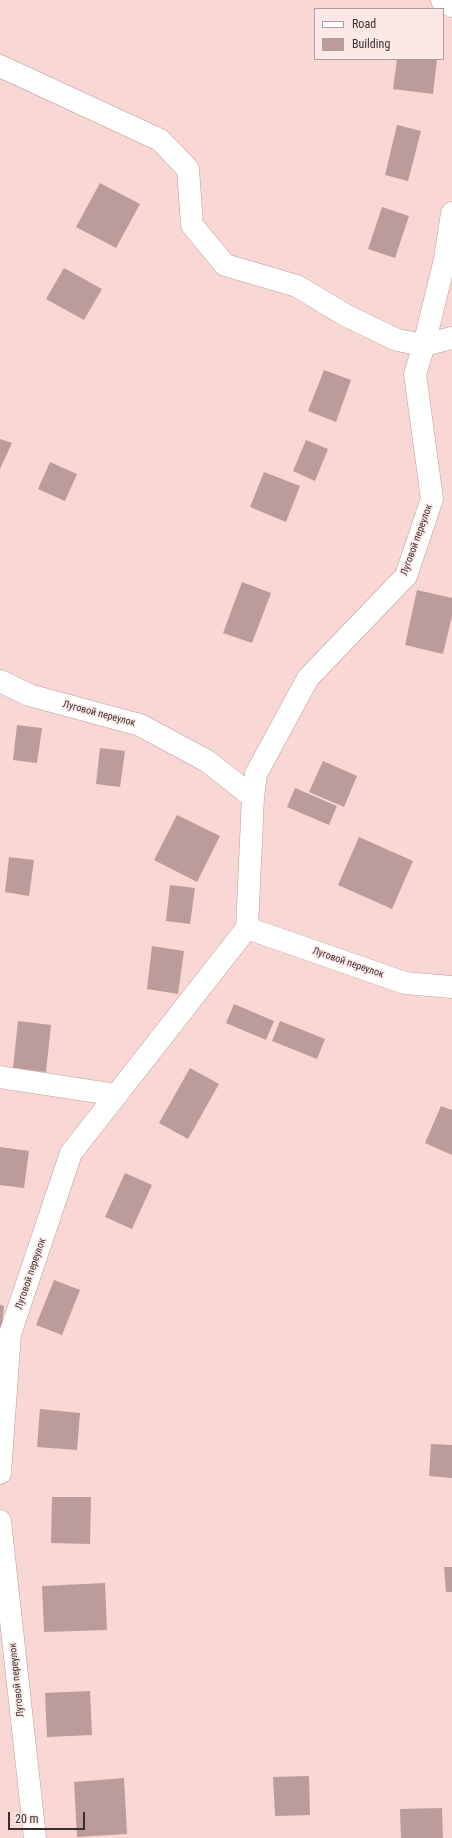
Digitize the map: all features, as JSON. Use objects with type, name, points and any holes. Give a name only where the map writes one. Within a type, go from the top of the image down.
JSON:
[{"type":"street","points":[[442,0],[452,6]]},
{"type":"street","points":[[0,66],[160,140],[188,169],[192,225],[225,265],[297,286],[347,316],[397,340],[424,345],[452,338]]},
{"type":"street","name":"Луговой переулок","points":[[0,1473],[10,1334],[71,1153],[247,928],[256,774],[308,678],[406,576],[432,499],[415,374],[424,345],[445,259],[452,213]]},
{"type":"street","name":"Луговой переулок","points":[[0,681],[28,695],[140,725],[207,761],[254,797]]},
{"type":"street","name":"Луговой переулок","points":[[247,928],[405,983],[452,987]]},
{"type":"street","points":[[0,1077],[117,1095]]},
{"type":"street","name":"Луговой переулок","points":[[0,1522],[35,1838]]},
{"type":"building","points":[[397,60],[437,60],[433,94],[393,89]]},
{"type":"building","points":[[397,125],[421,131],[408,181],[385,175]]},
{"type":"building","points":[[100,183],[140,204],[116,248],[76,227]]},
{"type":"building","points":[[382,207],[409,216],[395,258],[368,249]]},
{"type":"building","points":[[64,268],[102,289],[84,320],[46,299]]},
{"type":"building","points":[[324,370],[351,380],[336,422],[308,411]]},
{"type":"building","points":[[0,439],[12,443],[0,469]]},
{"type":"building","points":[[306,440],[328,449],[315,481],[293,471]]},
{"type":"building","points":[[50,462],[77,474],[65,501],[38,489]]},
{"type":"building","points":[[264,472],[300,486],[286,522],[250,507]]},
{"type":"building","points":[[242,582],[271,593],[252,643],[223,633]]},
{"type":"building","points":[[417,590],[452,598],[452,616],[443,654],[405,645]]},
{"type":"building","points":[[17,725],[42,728],[37,763],[13,760]]},
{"type":"building","points":[[100,748],[125,751],[120,787],[96,784]]},
{"type":"building","points":[[323,761],[357,776],[344,807],[309,792]]},
{"type":"building","points":[[295,788],[337,806],[329,825],[287,807]]},
{"type":"building","points":[[177,815],[220,836],[197,882],[154,860]]},
{"type":"building","points":[[359,837],[413,861],[392,909],[338,885]]},
{"type":"building","points":[[9,857],[34,860],[29,896],[5,892]]},
{"type":"building","points":[[170,885],[195,888],[190,924],[166,921]]},
{"type":"building","points":[[152,946],[184,951],[178,994],[147,989]]},
{"type":"building","points":[[234,1004],[274,1021],[266,1040],[226,1023]]},
{"type":"building","points":[[18,1021],[51,1025],[46,1072],[13,1068]]},
{"type":"building","points":[[280,1021],[325,1039],[317,1059],[272,1041]]},
{"type":"building","points":[[190,1068],[219,1084],[188,1139],[159,1123]]},
{"type":"building","points":[[441,1106],[452,1110],[452,1155],[425,1143]]},
{"type":"building","points":[[0,1147],[29,1151],[24,1188],[0,1185]]},
{"type":"building","points":[[125,1173],[152,1185],[132,1229],[105,1217]]},
{"type":"building","points":[[54,1280],[80,1290],[62,1335],[36,1325]]},
{"type":"building","points":[[0,1305],[4,1306],[1,1334],[0,1334]]},
{"type":"building","points":[[40,1409],[80,1413],[77,1450],[37,1447]]},
{"type":"building","points":[[431,1444],[452,1445],[452,1478],[429,1476]]},
{"type":"building","points":[[52,1497],[91,1497],[90,1544],[51,1543]]},
{"type":"building","points":[[444,1567],[452,1567],[452,1592],[446,1592]]},
{"type":"building","points":[[105,1583],[107,1630],[44,1632],[42,1586]]},
{"type":"building","points":[[90,1691],[92,1735],[47,1737],[45,1693]]},
{"type":"building","points":[[309,1776],[310,1815],[275,1816],[273,1777]]},
{"type":"building","points":[[124,1778],[127,1834],[77,1837],[74,1782]]},
{"type":"building","points":[[442,1808],[443,1838],[401,1838],[400,1809]]}]
